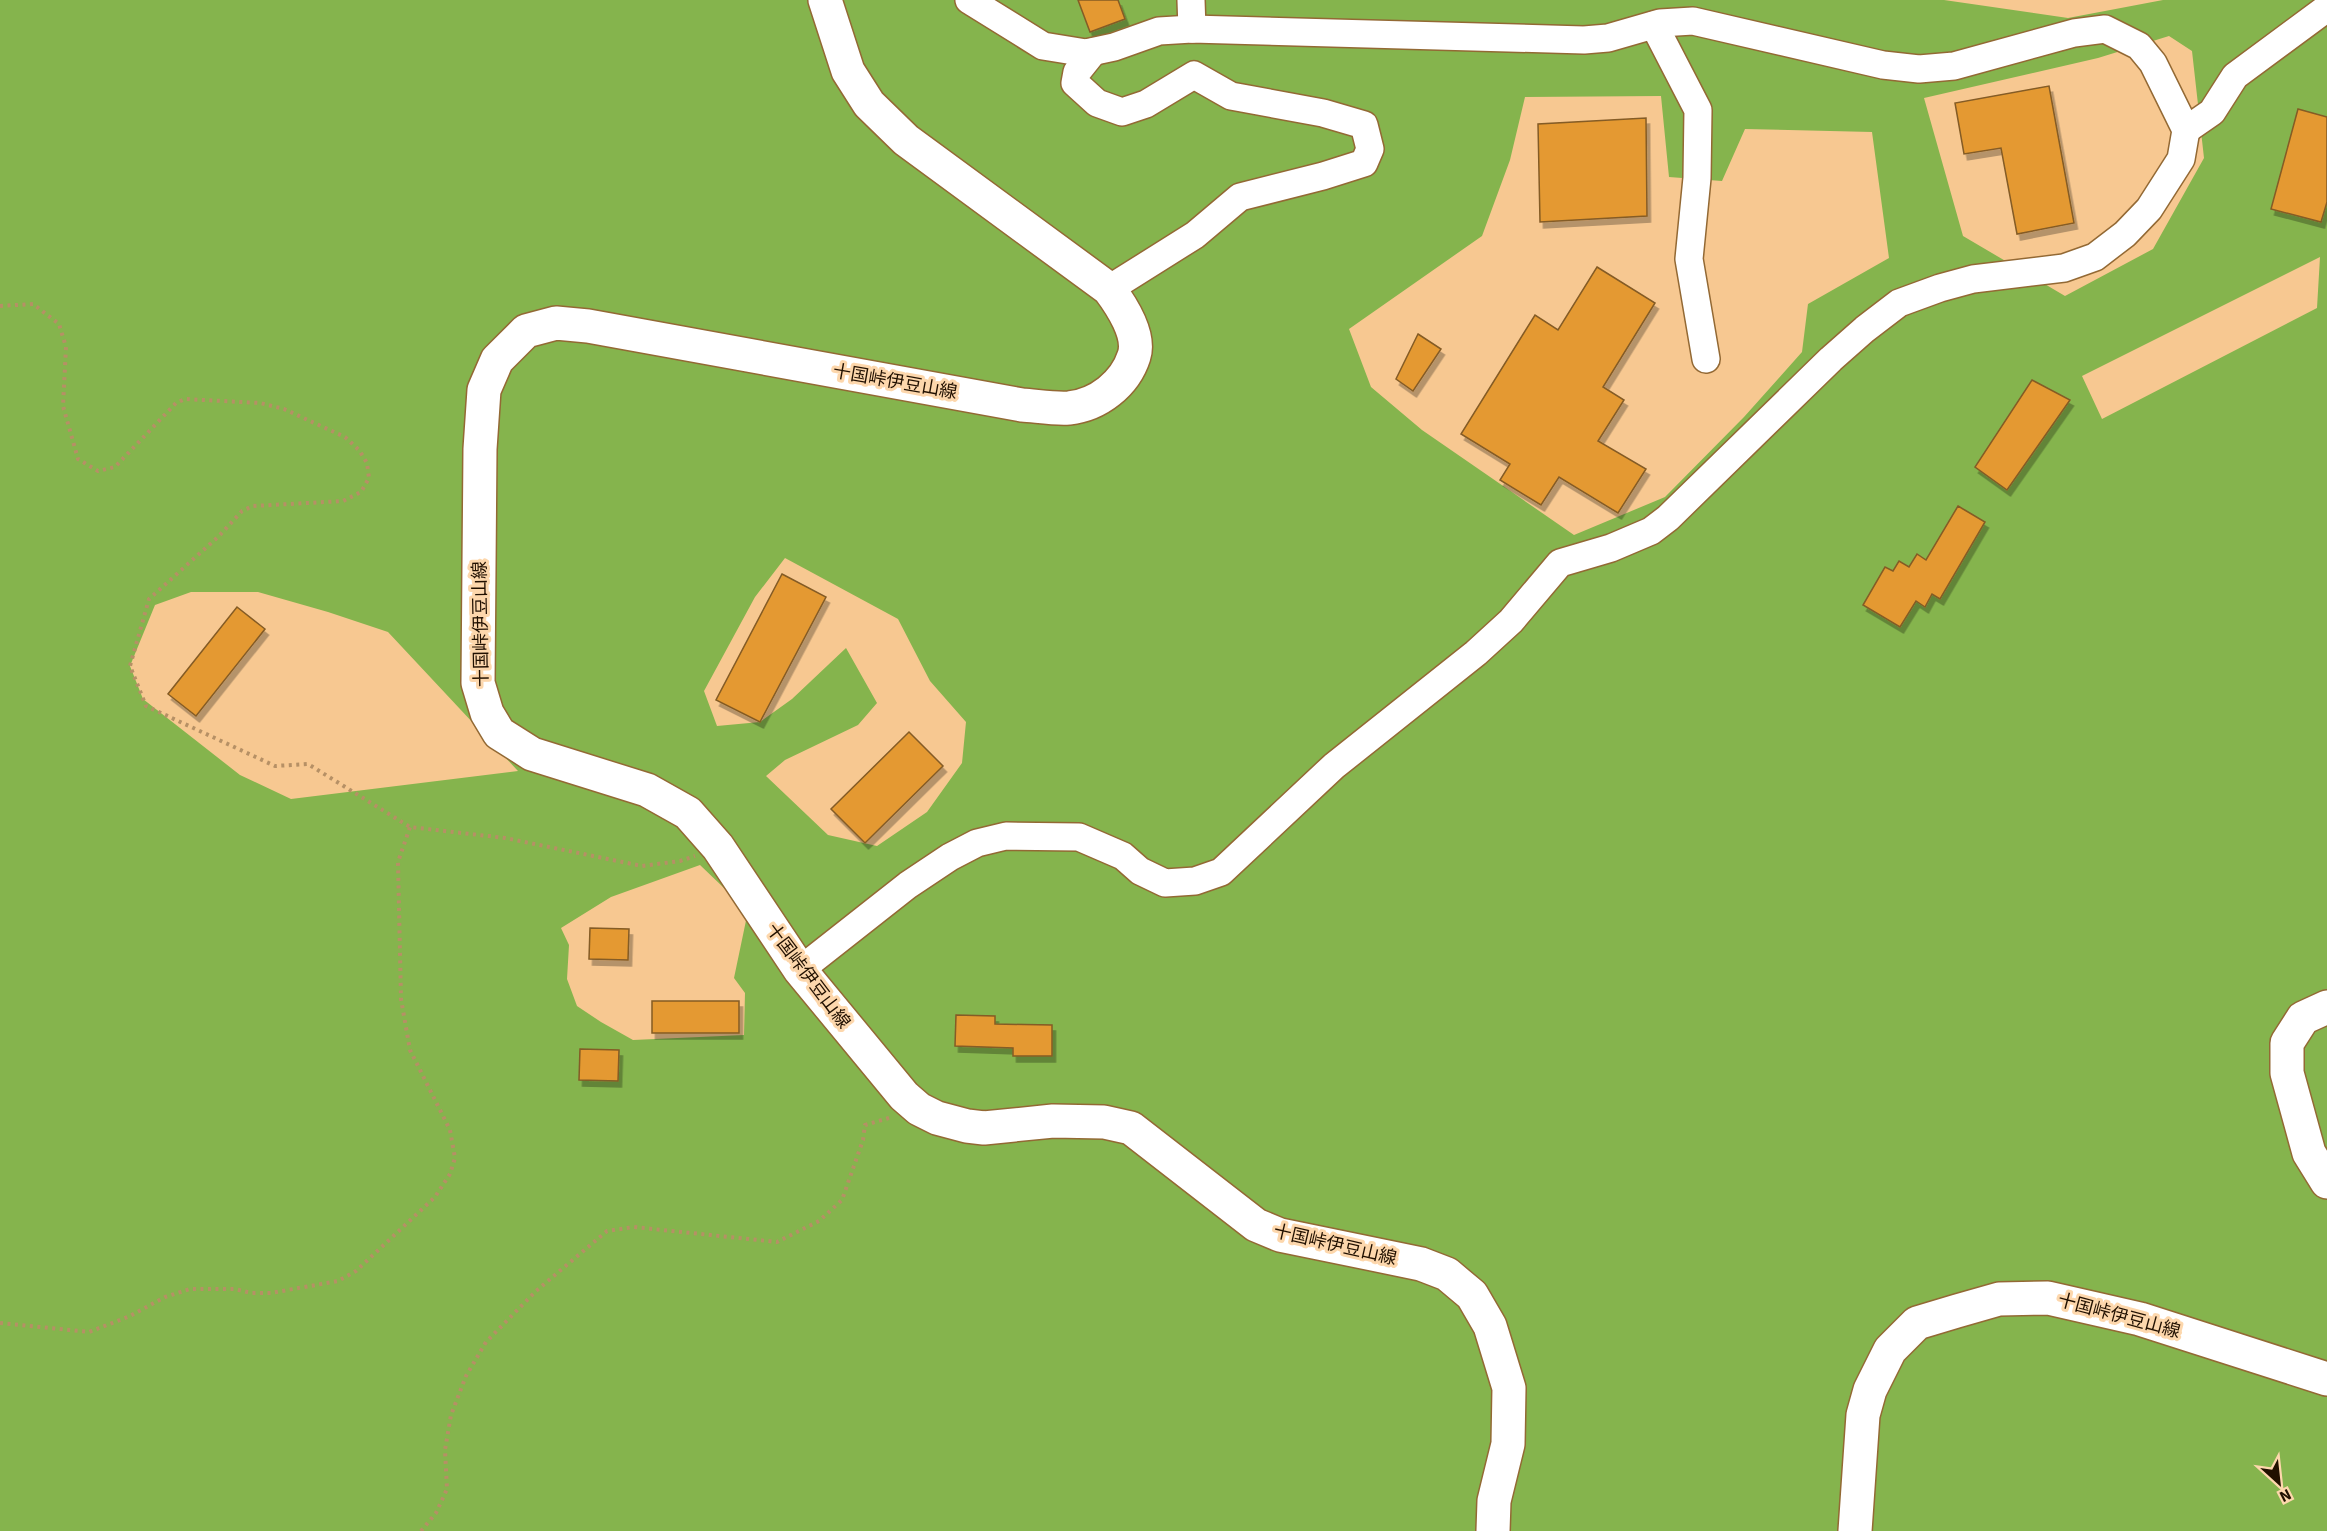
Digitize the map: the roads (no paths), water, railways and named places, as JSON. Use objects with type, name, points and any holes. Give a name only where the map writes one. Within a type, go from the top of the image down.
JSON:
[{"type":"main road","name":"十国峠伊豆山線","points":[[825,0],[848,71],[869,104],[906,140],[1109,289],[1123,307],[1132,332],[1134,355],[1115,387],[1094,401],[1069,408],[1022,405],[588,326],[555,323],[526,331],[497,360],[484,390],[480,449],[478,683],[487,713],[499,733],[532,754],[647,790],[687,813],[718,847],[800,970],[904,1096],[919,1109],[937,1118],[984,1128],[1053,1121],[1104,1122],[1131,1128],[1256,1225],[1281,1235],[1421,1264],[1447,1274],[1472,1295],[1490,1326],[1509,1388],[1508,1444],[1494,1501],[1493,1531]]},
{"type":"main road","points":[[2327,1007],[2303,1018],[2287,1043],[2286,1073],[2309,1153],[2327,1182]]},
{"type":"main road","name":"十国峠伊豆山線","points":[[1855,1531],[1863,1415],[1870,1390],[1890,1350],[1917,1323],[1999,1299],[2048,1298],[2140,1319],[2327,1379]]},
{"type":"street","points":[[800,970],[908,885],[950,857],[977,843],[1006,836],[1079,837],[1123,856],[1140,871],[1165,883],[1195,881],[1221,872],[1334,766],[1476,653],[1511,621],[1560,563],[1651,531],[1668,518],[1831,358],[1899,303],[1972,279],[2064,268],[2095,256],[2126,234],[2149,209],[2181,159],[2186,130],[2153,63],[2139,46],[2104,29],[2074,33],[1954,66],[1919,69],[1883,65],[1693,21],[1654,25],[1608,38],[1584,40],[1192,29],[1159,31],[1114,47],[1086,53],[1043,46],[969,0]]},
{"type":"street","points":[[1191,0],[1192,29]]},
{"type":"street","points":[[2186,130],[2212,112],[2235,76],[2327,8]]},
{"type":"street","points":[[1654,25],[1698,110],[1697,178],[1689,259],[1706,359]]},
{"type":"street","points":[[1093,52],[1077,72],[1075,83],[1097,103],[1122,112],[1146,104],[1194,75],[1231,96],[1323,113],[1364,125],[1370,149],[1364,163],[1240,197],[1195,235],[1109,289]]}]
